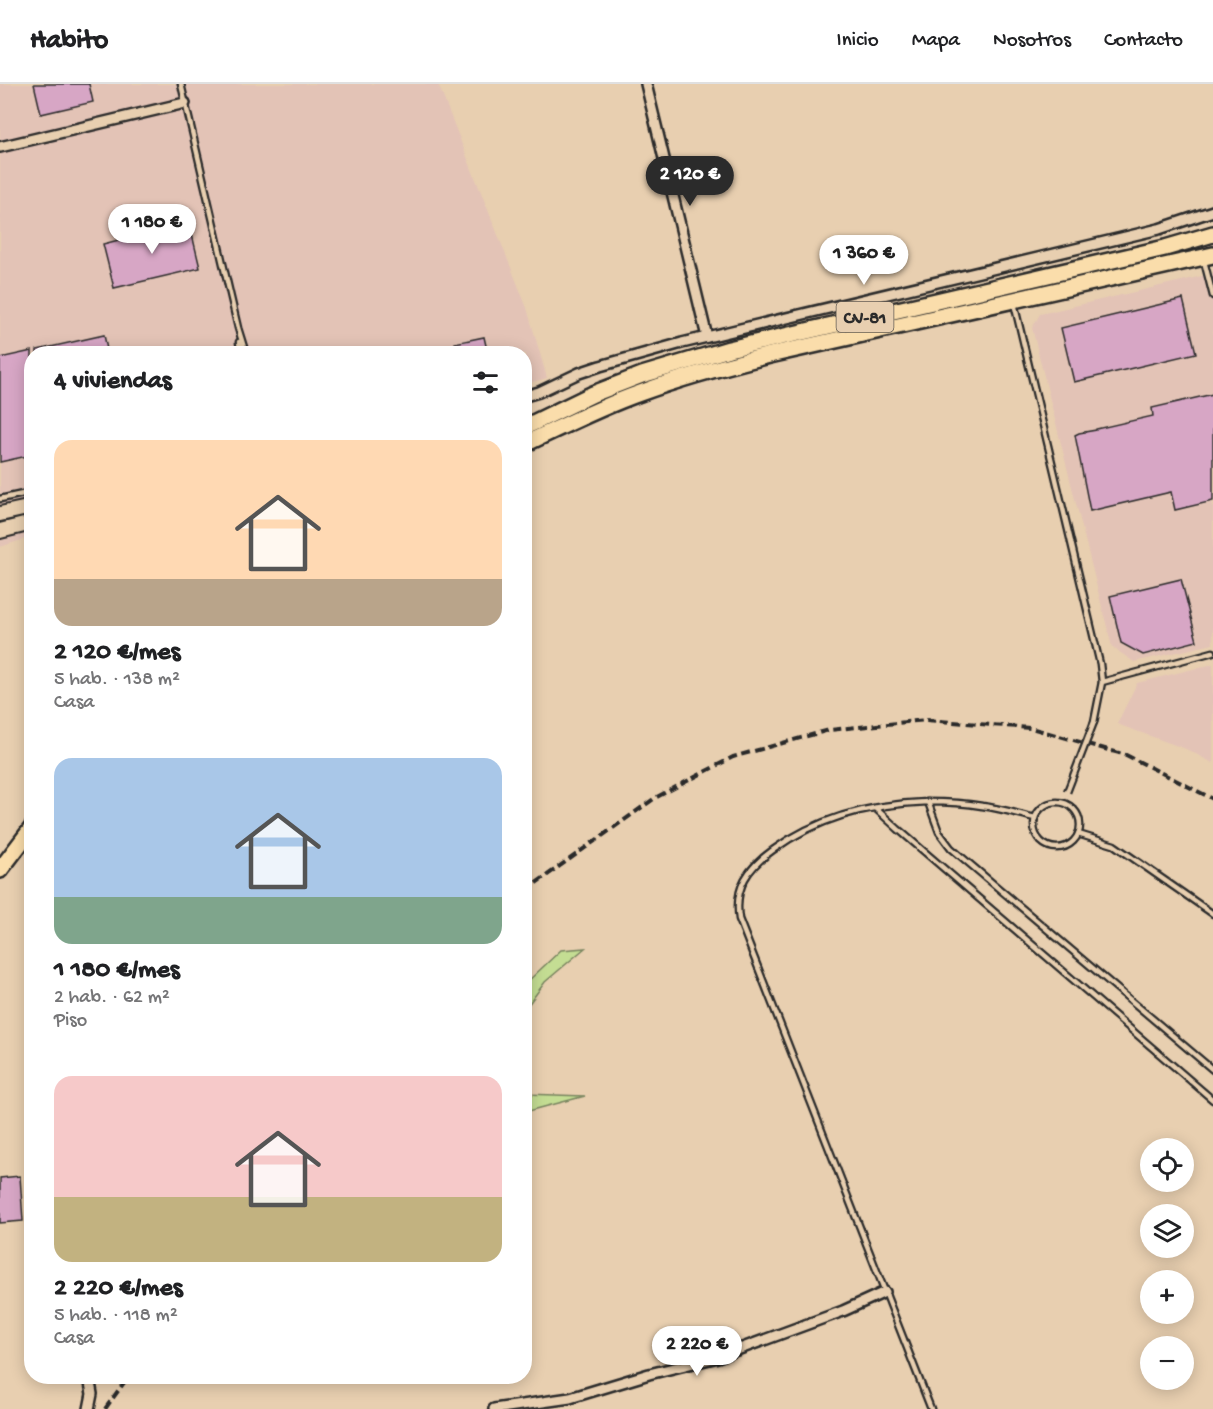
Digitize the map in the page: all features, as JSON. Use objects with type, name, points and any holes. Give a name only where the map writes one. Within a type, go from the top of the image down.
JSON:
[{"type":"main road","name":"CV-81","points":[[532,424],[573,403],[642,375],[729,349],[1165,248],[1213,234]]},
{"type":"main road","name":"CV-81","points":[[532,441],[580,417],[678,380],[774,354],[1208,256]]},
{"type":"main road","points":[[0,870],[24,838]]},
{"type":"street","points":[[646,84],[707,337]]},
{"type":"street","points":[[0,147],[185,103]]},
{"type":"street","points":[[532,394],[600,366],[707,337],[1159,229],[1213,211]]},
{"type":"street","points":[[0,514],[24,509]]},
{"type":"street","points":[[0,531],[24,525]]},
{"type":"street","points":[[494,1409],[577,1396],[649,1374],[718,1357],[843,1311],[885,1292]]},
{"type":"street","points":[[88,1409],[92,1394],[90,1384]]},
{"type":"lane","points":[[181,84],[240,346]]},
{"type":"lane","points":[[1208,256],[1213,296]]},
{"type":"lane","points":[[1013,300],[1100,664],[1102,682],[1094,722],[1064,803]]},
{"type":"lane","points":[[237,328],[243,346]]},
{"type":"lane","points":[[0,499],[24,494]]},
{"type":"lane","points":[[1102,682],[1213,652]]},
{"type":"lane","points":[[931,1409],[739,919],[737,907],[742,883],[760,859],[789,838],[834,817],[875,808],[928,802],[982,806],[1035,818]]},
{"type":"lane","points":[[928,802],[939,832],[951,848],[1213,1071]]},
{"type":"lane","points":[[1050,803],[1064,803],[1077,812],[1080,827],[1074,840],[1068,845],[1053,847],[1040,840],[1036,833],[1035,818],[1044,806],[1050,803]]},
{"type":"lane","points":[[875,808],[1213,1100]]},
{"type":"lane","points":[[1078,834],[1114,845],[1213,914]]},
{"type":"shaded area","points":[[0,84],[438,84],[527,308],[547,378],[532,382],[532,346],[24,346],[24,539],[0,547]]},
{"type":"shaded area","points":[[1213,273],[1213,644],[1134,662],[1112,647],[1032,328],[1040,314]]},
{"type":"shaded area","points":[[1213,664],[1213,763],[1186,749],[1117,724],[1137,683]]},
{"type":"green space","points":[[585,948],[545,982],[532,1000],[532,977],[561,950]]},
{"type":"green space","points":[[532,1094],[585,1096],[532,1110]]},
{"type":"building","points":[[34,84],[89,84],[93,102],[41,114]]},
{"type":"building","points":[[189,222],[200,268],[114,288],[103,244]]},
{"type":"building","points":[[1183,299],[1196,353],[1074,382],[1061,328]]},
{"type":"building","points":[[104,335],[106,346],[55,346]]},
{"type":"building","points":[[484,337],[486,346],[456,346],[455,343]]},
{"type":"building","points":[[24,353],[24,457],[0,462],[0,358]]},
{"type":"building","points":[[1213,394],[1213,501],[1175,510],[1171,492],[1090,511],[1075,435],[1153,416],[1152,408]]},
{"type":"building","points":[[1181,579],[1197,641],[1143,655],[1121,643],[1110,596]]},
{"type":"building","points":[[20,1176],[23,1221],[0,1223],[0,1178]]},
{"type":"railway","points":[[532,886],[655,798],[733,757],[829,730],[926,720],[1031,728],[1126,755],[1213,799]]},
{"type":"railway","points":[[105,1409],[123,1384]]}]
